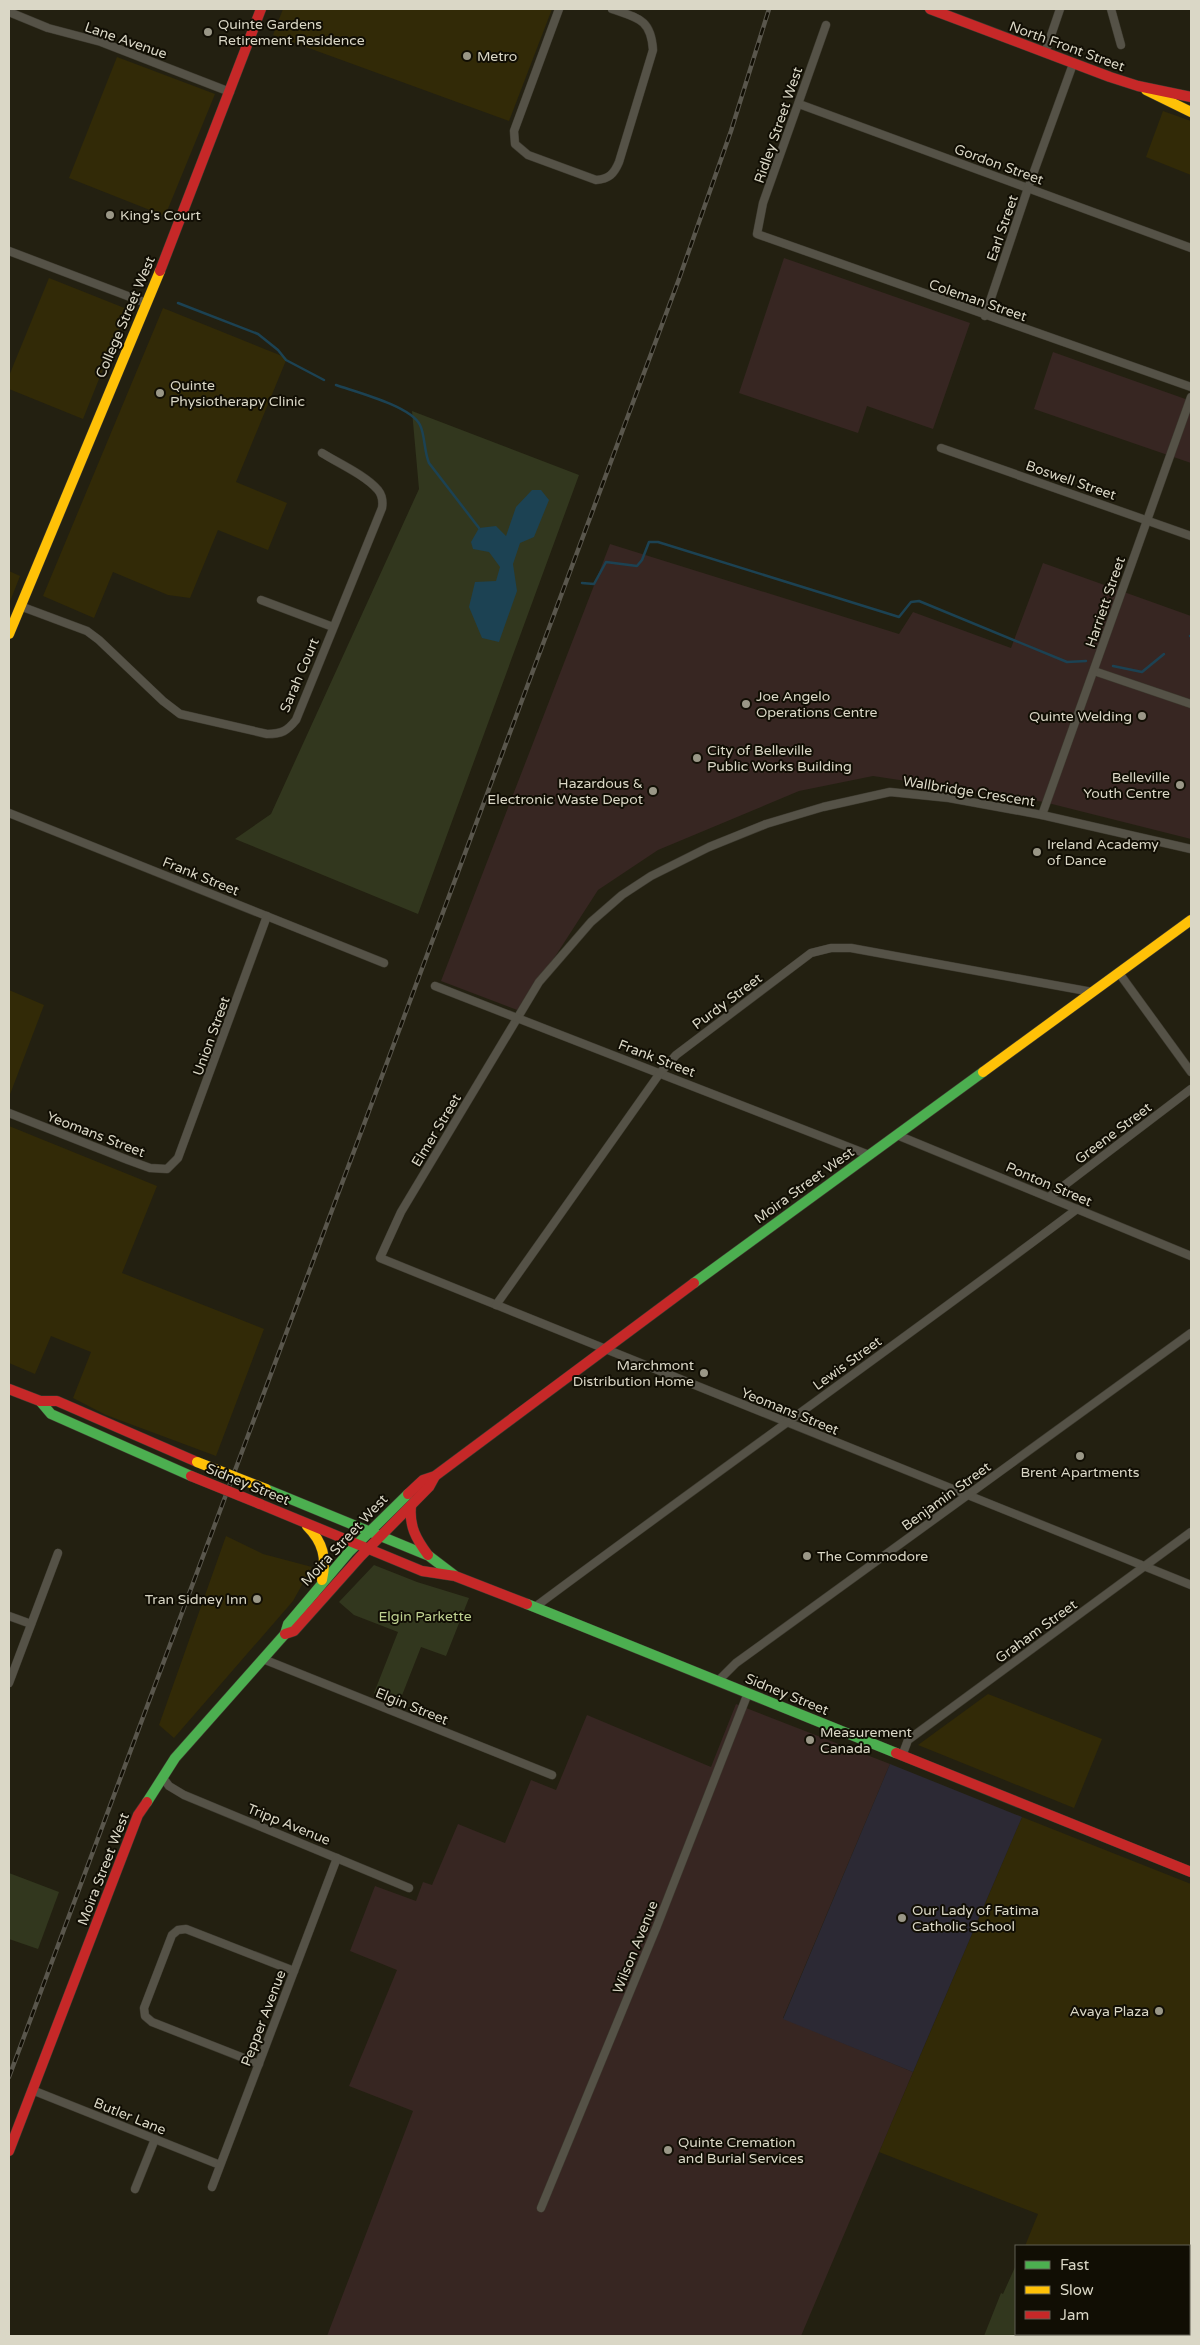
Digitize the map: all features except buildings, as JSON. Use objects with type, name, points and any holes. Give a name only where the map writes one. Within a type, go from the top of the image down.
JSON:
[{"type":"main road","name":"College Street West","points":[[9,634],[146,303],[262,9]]},
{"type":"main road","name":"North Front Street","points":[[930,9],[1073,64],[1138,86],[1191,97]]},
{"type":"main road","name":"North Front Street","points":[[1138,86],[1191,112]]},
{"type":"main road","points":[[1177,94],[1191,88]]},
{"type":"main road","name":"Moira Street West","points":[[9,2151],[138,1815],[175,1758],[285,1634],[288,1624],[356,1544],[423,1480],[434,1476],[603,1349],[1191,920]]},
{"type":"main road","name":"Sidney Street","points":[[9,1388],[40,1401],[57,1401],[197,1462],[429,1556],[454,1576]]},
{"type":"main road","name":"Sidney Street","points":[[40,1401],[51,1414],[191,1476],[368,1549],[422,1571],[454,1576],[535,1607],[1191,1872]]},
{"type":"main road","name":"Moira Street West","points":[[285,1634],[294,1631],[380,1536],[429,1487],[434,1476]]},
{"type":"main road","points":[[411,1506],[409,1520],[411,1530],[429,1556]]},
{"type":"main road","points":[[303,1522],[313,1531],[324,1548],[326,1566],[321,1583]]},
{"type":"street","points":[[559,9],[514,131],[515,144],[528,155],[596,180],[605,179],[614,173],[619,162],[653,50],[652,37],[648,26],[637,18],[612,9]]},
{"type":"street","points":[[1045,53],[1060,9]]},
{"type":"street","points":[[1111,9],[1121,44]]},
{"type":"street","name":"Lane Avenue","points":[[10,13],[48,28],[101,42],[230,92]]},
{"type":"street","name":"Ridley Street West","points":[[757,234],[763,203],[826,25]]},
{"type":"street","name":"Earl Street","points":[[985,316],[1028,188],[1073,64]]},
{"type":"street","name":"Gordon Street","points":[[798,104],[1191,248]]},
{"type":"street","name":"Coleman Street","points":[[757,234],[985,316],[1191,387]]},
{"type":"street","points":[[9,251],[146,303]]},
{"type":"street","name":"Harriett Street","points":[[1042,815],[1191,397]]},
{"type":"street","name":"Boswell Street","points":[[941,448],[1191,536]]},
{"type":"street","name":"Sarah Court","points":[[20,606],[87,631],[99,640],[162,701],[180,714],[267,734],[278,734],[286,731],[296,720],[382,508],[383,500],[378,490],[349,469],[322,453]]},
{"type":"street","points":[[261,600],[333,627]]},
{"type":"street","points":[[1094,671],[1191,704]]},
{"type":"street","name":"Wallbridge Crescent","points":[[518,1018],[539,982],[591,922],[622,895],[651,876],[709,847],[766,824],[822,807],[890,792],[949,798],[1042,815],[1191,849]]},
{"type":"street","name":"Frank Street","points":[[9,813],[384,963]]},
{"type":"street","name":"Union Street","points":[[174,1162],[178,1158],[204,1092],[267,916]]},
{"type":"street","name":"Purdy Street","points":[[496,1305],[660,1073],[676,1055],[811,953],[831,948],[851,948],[1092,992]]},
{"type":"street","points":[[1119,973],[1191,1072]]},
{"type":"street","name":"Frank Street","points":[[435,986],[868,1155]]},
{"type":"street","name":"Elmer Street","points":[[380,1258],[401,1212],[518,1018]]},
{"type":"street","name":"Greene Street","points":[[1049,1197],[1191,1088]]},
{"type":"street","name":"Yeomans Street","points":[[9,1113],[150,1168],[167,1169],[174,1162]]},
{"type":"street","name":"Ponton Street","points":[[897,1135],[1191,1256]]},
{"type":"street","name":"Lewis Street","points":[[535,1607],[785,1422],[975,1287],[1077,1209]]},
{"type":"street","name":"Yeomans Street","points":[[380,1258],[1191,1584]]},
{"type":"street","name":"Benjamin Street","points":[[718,1681],[736,1663],[1191,1333]]},
{"type":"street","name":"Graham Street","points":[[902,1756],[908,1740],[1191,1532]]},
{"type":"street","points":[[9,1683],[58,1553]]},
{"type":"street","points":[[9,1616],[31,1624]]},
{"type":"street","name":"Elgin Street","points":[[263,1660],[552,1775]]},
{"type":"street","name":"Wilson Avenue","points":[[541,2208],[657,1926],[748,1693]]},
{"type":"street","name":"Tripp Avenue","points":[[163,1778],[170,1786],[184,1795],[409,1888]]},
{"type":"street","name":"Pepper Avenue","points":[[212,2187],[338,1858]]},
{"type":"street","points":[[259,2064],[152,2022],[145,2016],[144,2008],[168,1944],[172,1935],[178,1930],[186,1929],[294,1971]]},
{"type":"street","name":"Butler Lane","points":[[32,2090],[220,2165]]},
{"type":"street","points":[[135,2189],[155,2139]]},
{"type":"shaded area","points":[[283,9],[552,9],[509,121],[273,35]]},
{"type":"shaded area","points":[[117,57],[215,94],[165,216],[69,178]]},
{"type":"shaded area","points":[[1163,111],[1191,121],[1191,175],[1146,157]]},
{"type":"shaded area","points":[[784,258],[970,323],[933,429],[867,406],[858,433],[739,393]]},
{"type":"shaded area","points":[[49,278],[127,309],[83,419],[9,389],[9,376]]},
{"type":"shaded area","points":[[163,308],[287,358],[236,482],[287,503],[268,550],[218,530],[190,598],[168,595],[113,572],[94,618],[43,596]]},
{"type":"shaded area","points":[[1053,352],[1191,401],[1191,463],[1034,409]]},
{"type":"shaded area","points":[[610,544],[899,634],[913,612],[1011,648],[1043,563],[1191,616],[1191,839],[1044,802],[873,776],[799,791],[658,850],[598,890],[520,1011],[441,981]]},
{"type":"shaded area","points":[[9,571],[20,576],[9,604]]},
{"type":"shaded area","points":[[9,990],[44,1005],[9,1097]]},
{"type":"shaded area","points":[[9,1126],[157,1186],[122,1273],[264,1329],[216,1456],[106,1415],[73,1398],[91,1352],[51,1336],[35,1374],[9,1363]]},
{"type":"shaded area","points":[[226,1536],[263,1554],[312,1567],[293,1601],[174,1738],[159,1725]]},
{"type":"shaded area","points":[[988,1694],[1102,1739],[1074,1808],[918,1745]]},
{"type":"shaded area","points":[[736,1704],[890,1764],[783,2018],[913,2072],[801,2336],[327,2336],[413,2111],[349,2086],[397,1970],[350,1951],[375,1886],[416,1901],[423,1882],[432,1885],[458,1824],[505,1843],[531,1780],[556,1790],[587,1715],[711,1767]]},
{"type":"shaded area","name":"Our Lady of Fatima Catholic School","points":[[890,1764],[1022,1817],[913,2072],[783,2019]]},
{"type":"shaded area","points":[[1022,1817],[1191,1884],[1191,2324],[1190,2245],[1025,2245],[1038,2214],[879,2152]]},
{"type":"green space","points":[[412,411],[579,475],[418,914],[235,839],[271,814],[419,489]]},
{"type":"green space","name":"Elgin Parkette","points":[[374,1565],[417,1582],[469,1598],[446,1656],[421,1647],[399,1703],[374,1693],[398,1632],[354,1615],[339,1602]]},
{"type":"green space","points":[[9,1873],[59,1892],[38,1949],[9,1939]]},
{"type":"green space","points":[[1015,2267],[1015,2335],[1190,2335],[1190,2324],[1191,2336],[984,2336],[1001,2293],[1003,2294]]},
{"type":"water","points":[[532,490],[541,490],[549,500],[534,537],[520,543],[513,564],[517,591],[499,642],[482,638],[469,607],[475,582],[496,581],[500,567],[489,552],[473,549],[471,542],[479,528],[496,526],[506,536],[516,507]]},
{"type":"waterway","points":[[178,303],[258,334],[278,350],[286,360],[324,380]]},
{"type":"waterway","points":[[336,385],[395,406],[415,418],[422,429],[429,463],[479,528]]},
{"type":"waterway","points":[[582,583],[594,584],[606,562],[637,566],[642,560],[649,542],[658,542],[899,617],[911,602],[919,601],[1067,662],[1086,661]]},
{"type":"waterway","points":[[1113,666],[1142,672],[1164,654]]},
{"type":"railway","points":[[9,2077],[679,279],[731,131],[769,9]]},
{"type":"traffic: fast","points":[[694,1283],[983,1072]]},
{"type":"traffic: fast","points":[[40,1401],[51,1414],[191,1476]]},
{"type":"traffic: fast","points":[[266,1489],[429,1556],[454,1575]]},
{"type":"traffic: fast","points":[[147,1802],[175,1758],[285,1634],[288,1624],[349,1552],[408,1494]]},
{"type":"traffic: fast","points":[[527,1604],[896,1753]]},
{"type":"traffic: slow","points":[[1146,90],[1191,112]]},
{"type":"traffic: slow","points":[[9,634],[160,271]]},
{"type":"traffic: slow","points":[[983,1072],[1191,920]]},
{"type":"traffic: slow","points":[[197,1462],[266,1489]]},
{"type":"traffic: slow","points":[[307,1526],[317,1538],[324,1557],[322,1580]]},
{"type":"traffic: jam","points":[[160,271],[261,9]]},
{"type":"traffic: jam","points":[[930,9],[1110,77],[1138,86],[1191,97]]},
{"type":"traffic: jam","points":[[408,1494],[423,1480],[435,1476],[694,1283]]},
{"type":"traffic: jam","points":[[9,1389],[40,1401],[57,1401],[197,1462]]},
{"type":"traffic: jam","points":[[191,1476],[260,1504]]},
{"type":"traffic: jam","points":[[285,1634],[294,1631],[360,1557],[429,1487],[435,1476]]},
{"type":"traffic: jam","points":[[260,1504],[422,1571],[455,1576],[527,1604]]},
{"type":"traffic: jam","points":[[411,1506],[411,1520],[414,1532],[428,1555]]},
{"type":"traffic: jam","points":[[896,1753],[1191,1872]]},
{"type":"traffic: jam","points":[[9,2151],[138,1815],[147,1802]]},
{"type":"place","name":"Quinte Gardens Retirement Residence","points":[[208,32]]},
{"type":"place","name":"Metro","points":[[467,56]]},
{"type":"place","name":"King's Court","points":[[110,215]]},
{"type":"place","name":"Quinte Physiotherapy Clinic","points":[[160,393]]},
{"type":"place","name":"Joe Angelo Operations Centre","points":[[746,704]]},
{"type":"place","name":"Quinte Welding","points":[[1142,716]]},
{"type":"place","name":"City of Belleville Public Works Building","points":[[697,758]]},
{"type":"place","name":"Belleville Youth Centre","points":[[1180,785]]},
{"type":"place","name":"Hazardous & Electronic Waste Depot","points":[[653,791]]},
{"type":"place","name":"Ireland Academy of Dance","points":[[1037,852]]},
{"type":"place","name":"Marchmont Distribution Home","points":[[704,1373]]},
{"type":"place","name":"Brent Apartments","points":[[1080,1456]]},
{"type":"place","name":"The Commodore","points":[[807,1556]]},
{"type":"place","name":"Tran Sidney Inn","points":[[257,1599]]},
{"type":"place","name":"Measurement Canada","points":[[810,1740]]},
{"type":"place","name":"Our Lady of Fatima Catholic School","points":[[902,1918]]},
{"type":"place","name":"Avaya Plaza","points":[[1159,2011]]},
{"type":"place","name":"Quinte Cremation and Burial Services","points":[[668,2150]]}]
